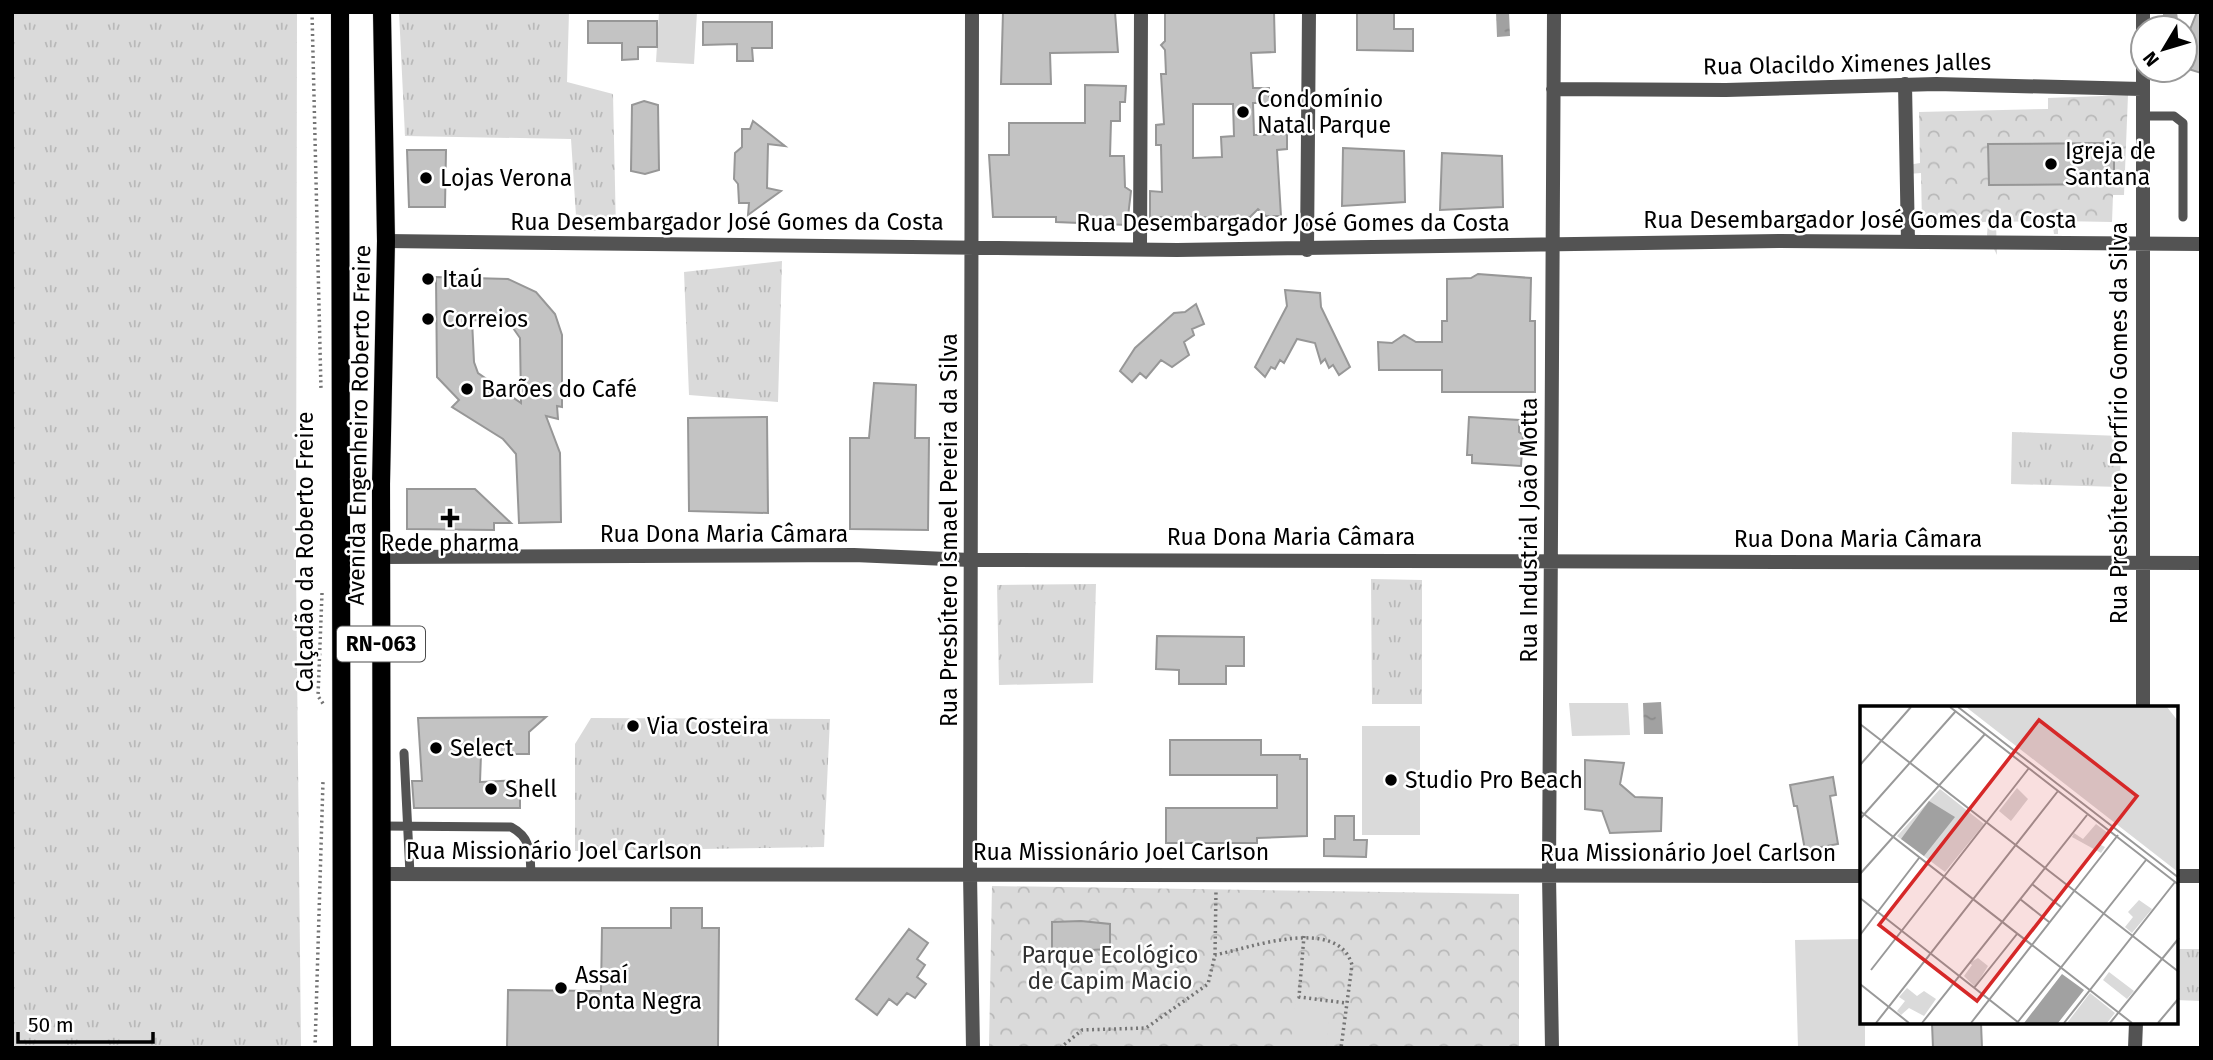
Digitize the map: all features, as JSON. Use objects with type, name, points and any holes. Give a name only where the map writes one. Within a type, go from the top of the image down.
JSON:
[{"type":"main road","name":"Avenida Engenheiro Roberto Freire","points":[[340,12],[342,1048]]},
{"type":"main road","name":"Avenida Engenheiro Roberto Freire","points":[[382,12],[386,241],[381,357],[382,1048]]},
{"type":"street","name":"Rua Presbítero Ismael Pereira da Silva","points":[[972,12],[970,874],[973,1048]]},
{"type":"street","points":[[1140,248],[1141,12]]},
{"type":"street","points":[[1307,250],[1309,12]]},
{"type":"street","name":"Rua Industrial João Motta","points":[[1552,1048],[1549,876],[1554,12]]},
{"type":"street","name":"Rua Presbítero Porfírio Gomes da Silva","points":[[2143,12],[2140,563],[2143,706]]},
{"type":"street","points":[[1905,84],[1908,242]]},
{"type":"street","name":"Rua Olacildo Ximenes Jalles","points":[[1553,89],[1726,90],[1905,84],[2143,89]]},
{"type":"street","name":"Rua Desembargador José Gomes da Costa","points":[[386,241],[1307,250],[1553,244],[2201,244]]},
{"type":"street","name":"Rua Dona Maria Câmara","points":[[381,557],[854,555],[970,561],[1552,559],[2201,563]]},
{"type":"street","name":"Rua Missionário Joel Carlson","points":[[381,874],[1860,876]]},
{"type":"street","points":[[2178,876],[2201,876]]},
{"type":"street","points":[[2135,1048],[2136,1025]]},
{"type":"lane","points":[[2143,116],[2174,116],[2183,123],[2183,217]]},
{"type":"lane","points":[[404,753],[410,874]]},
{"type":"lane","points":[[381,826],[511,827],[525,837],[529,844],[531,875]]},
{"type":"path","name":"Calçadão da Roberto Freire","points":[[312,12],[321,401]]},
{"type":"path","name":"Calçadão da Roberto Freire","points":[[326,582],[319,600],[318,696],[327,710]]},
{"type":"path","points":[[315,1048],[320,786],[327,773]]},
{"type":"path","points":[[1060,1048],[1082,1030],[1146,1028],[1208,984],[1214,955],[1216,890]]},
{"type":"path","points":[[1214,955],[1304,936],[1342,946],[1352,965],[1341,1048]]},
{"type":"path","points":[[1304,936],[1299,996],[1346,1003]]},
{"type":"green space","points":[[12,12],[297,12],[296,571],[301,1048],[12,1048]]},
{"type":"green space","points":[[399,12],[569,12],[567,82],[613,94],[616,231],[577,231],[571,139],[405,136]]},
{"type":"green space","points":[[659,12],[697,12],[694,64],[656,62]]},
{"type":"green space","points":[[2128,95],[2124,195],[2113,195],[2112,222],[2058,221],[2058,234],[2054,234],[2052,221],[1996,222],[1997,255],[1987,235],[1988,222],[1922,223],[1921,173],[1908,174],[1908,165],[1920,163],[1919,112],[2048,109],[2048,98]]},
{"type":"green space","points":[[782,261],[778,402],[689,395],[684,272]]},
{"type":"green space","points":[[2012,432],[2121,436],[2120,487],[2011,484]]},
{"type":"green space","points":[[1371,579],[1422,580],[1422,704],[1372,704]]},
{"type":"green space","points":[[1096,584],[1093,683],[999,685],[997,585]]},
{"type":"green space","points":[[1569,703],[1628,703],[1630,735],[1572,736]]},
{"type":"green space","points":[[591,718],[830,719],[824,847],[575,851],[575,744]]},
{"type":"green space","name":"Studio Pro Beach","points":[[1362,726],[1420,726],[1420,835],[1362,835]]},
{"type":"green space","name":"Parque Ecológico de Capim Macio","points":[[992,886],[1519,894],[1519,1048],[989,1048]]},
{"type":"green space","points":[[1860,939],[1860,1025],[1865,1025],[1865,1048],[1798,1048],[1795,940]]},
{"type":"green space","points":[[2178,949],[2201,949],[2201,1001],[2178,1000]]},
{"type":"green space","points":[[1296,997],[1331,1001],[1326,1048],[1291,1048]]},
{"type":"water","points":[[1496,12],[1509,12],[1510,36],[1497,37]]},
{"type":"water","points":[[1661,702],[1663,734],[1644,734],[1643,703]]},
{"type":"building","points":[[1003,12],[1115,12],[1118,52],[1050,53],[1051,84],[1001,84]]},
{"type":"building","points":[[1165,12],[1274,12],[1275,52],[1251,53],[1253,88],[1269,88],[1269,103],[1253,103],[1254,135],[1287,134],[1287,149],[1277,150],[1281,216],[1266,216],[1258,209],[1250,217],[1150,217],[1150,191],[1162,192],[1161,145],[1156,145],[1156,125],[1164,124],[1161,74],[1166,74],[1165,50],[1161,45],[1165,41]],"holes":[[[1193,104],[1233,104],[1234,136],[1221,137],[1222,157],[1193,158]]]},
{"type":"building","points":[[1357,12],[1394,12],[1394,29],[1413,29],[1413,51],[1357,50]]},
{"type":"building","points":[[2201,12],[2201,73],[2199,14],[2196,14]]},
{"type":"building","points":[[588,21],[657,21],[657,47],[638,47],[638,59],[622,60],[622,43],[588,43]]},
{"type":"building","points":[[703,22],[772,22],[772,48],[752,48],[753,61],[737,61],[737,44],[703,45]]},
{"type":"building","points":[[1085,85],[1126,86],[1125,102],[1120,102],[1120,121],[1111,121],[1110,156],[1124,156],[1125,187],[1131,191],[1127,225],[1056,222],[1056,217],[993,217],[989,155],[1009,155],[1009,123],[1085,123]]},
{"type":"building","points":[[644,101],[658,105],[659,170],[645,174],[631,171],[632,105]]},
{"type":"building","points":[[753,121],[785,146],[768,144],[767,188],[781,191],[748,215],[749,203],[739,203],[738,184],[734,179],[735,153],[742,147],[742,129],[750,129]]},
{"type":"building","name":"Igreja de Santana","points":[[2114,143],[2114,184],[1989,185],[1988,144]]},
{"type":"building","points":[[1343,148],[1404,151],[1405,202],[1342,206]]},
{"type":"building","name":"Lojas Verona","points":[[407,150],[446,150],[445,207],[409,207]]},
{"type":"building","points":[[1442,153],[1502,156],[1503,207],[1440,210]]},
{"type":"building","points":[[1478,274],[1531,278],[1530,321],[1535,321],[1535,392],[1442,392],[1442,370],[1379,370],[1378,342],[1392,343],[1404,335],[1416,342],[1442,342],[1442,321],[1447,321],[1447,279],[1471,278]]},
{"type":"building","points":[[436,277],[508,279],[536,292],[555,314],[562,335],[562,407],[557,406],[558,419],[546,416],[560,453],[561,522],[519,523],[516,454],[503,439],[452,407],[459,400],[437,377]],"holes":[[[472,320],[511,325],[520,338],[521,403],[478,373],[474,362]]]},
{"type":"building","points":[[1285,290],[1320,293],[1321,307],[1350,367],[1339,375],[1333,365],[1329,368],[1325,359],[1321,363],[1315,343],[1297,339],[1284,363],[1280,360],[1275,369],[1271,367],[1265,377],[1255,367],[1287,306]]},
{"type":"building","points":[[1196,304],[1204,324],[1192,329],[1194,335],[1184,342],[1189,355],[1172,367],[1161,360],[1146,378],[1140,373],[1132,382],[1120,371],[1135,348],[1174,313],[1185,312]]},
{"type":"building","points":[[874,383],[916,385],[915,438],[929,438],[928,530],[850,529],[850,438],[869,438]]},
{"type":"building","points":[[767,417],[768,513],[689,511],[688,418]]},
{"type":"building","points":[[1469,417],[1519,420],[1519,432],[1523,435],[1521,466],[1472,463],[1472,455],[1467,455]]},
{"type":"building","name":"Rede pharma","points":[[407,489],[475,489],[511,523],[494,523],[494,530],[407,529]]},
{"type":"building","points":[[1157,636],[1244,637],[1244,666],[1226,666],[1226,684],[1179,684],[1179,670],[1156,669]]},
{"type":"building","points":[[546,717],[529,732],[529,754],[481,754],[480,782],[520,780],[520,808],[414,808],[412,781],[422,781],[418,718]]},
{"type":"building","points":[[1170,740],[1261,740],[1261,755],[1300,755],[1300,759],[1307,759],[1307,836],[1257,838],[1257,843],[1166,843],[1166,808],[1277,808],[1277,775],[1170,775]]},
{"type":"building","points":[[1585,760],[1624,763],[1620,784],[1635,797],[1662,798],[1661,831],[1610,833],[1602,811],[1585,809]]},
{"type":"building","points":[[1833,777],[1836,795],[1830,796],[1838,844],[1805,850],[1790,785]]},
{"type":"building","points":[[1335,816],[1354,816],[1354,840],[1367,840],[1366,857],[1324,856],[1324,839],[1335,839]]},
{"type":"building","points":[[671,908],[702,908],[702,928],[719,928],[718,1048],[507,1048],[508,990],[601,991],[602,928],[671,928]]},
{"type":"building","points":[[1052,922],[1110,924],[1110,949],[1052,952]]},
{"type":"building","points":[[909,929],[928,943],[917,959],[925,965],[917,977],[926,984],[915,998],[907,993],[897,1005],[889,999],[877,1015],[856,999]]},
{"type":"building","points":[[1932,1025],[1981,1025],[1982,1048],[1933,1048]]},
{"type":"place","name":"Condomínio Natal Parque","points":[[1243,112]]},
{"type":"place","name":"Igreja de Santana","points":[[2051,164]]},
{"type":"place","name":"Lojas Verona","points":[[426,178]]},
{"type":"place","name":"Itaú","points":[[428,279]]},
{"type":"place","name":"Correios","points":[[428,319]]},
{"type":"place","name":"Barões do Café","points":[[467,389]]},
{"type":"place","name":"Rede pharma","points":[[450,518]]},
{"type":"place","name":"Via Costeira","points":[[633,726]]},
{"type":"place","name":"Select","points":[[436,748]]},
{"type":"place","name":"Studio Pro Beach","points":[[1391,780]]},
{"type":"place","name":"Shell","points":[[491,789]]},
{"type":"place","name":"Assaí Ponta Negra","points":[[561,988]]}]
